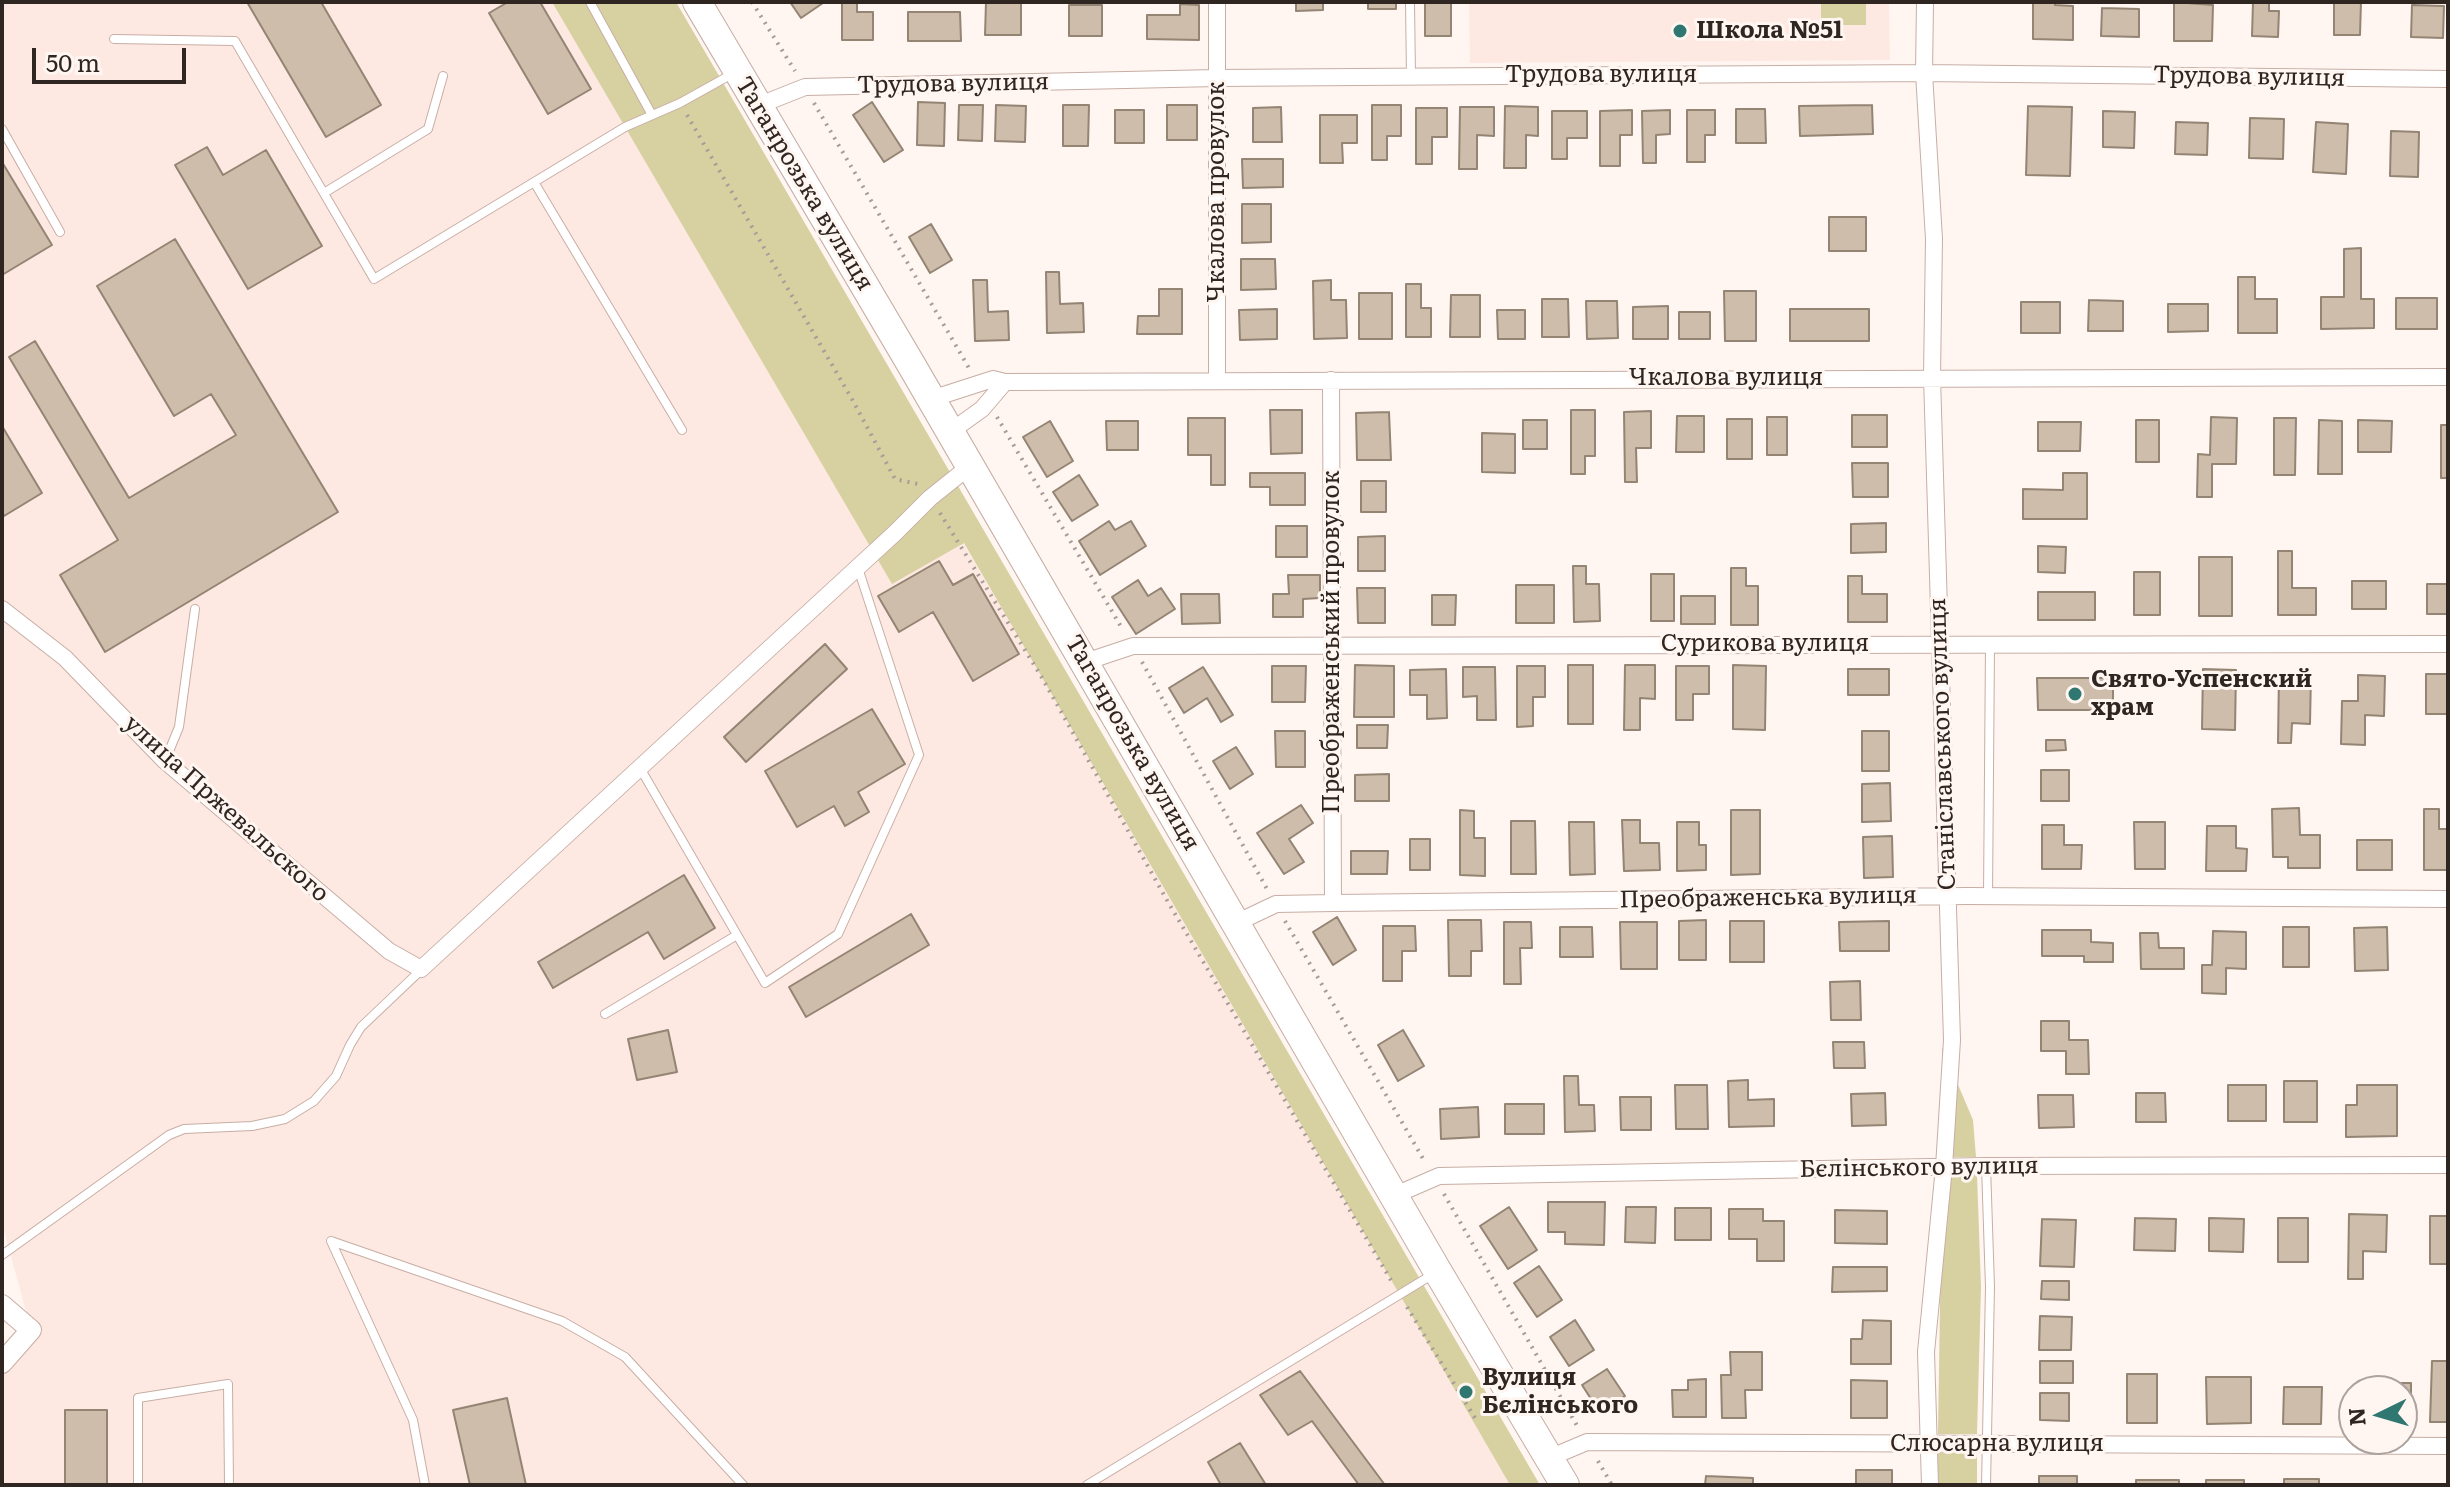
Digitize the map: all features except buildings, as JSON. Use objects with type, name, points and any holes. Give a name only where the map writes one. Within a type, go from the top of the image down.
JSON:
[{"type":"highway","name":"Таганрозька вулиця","points":[[697,2],[1085,662],[1393,1196],[1565,1485]]},
{"type":"street","name":"Чкалова провулок","points":[[1217,2],[1217,381]]},
{"type":"street","name":"Станіславського вулиця","points":[[1925,2],[1924,73],[1934,239],[1932,377],[1952,1040],[1944,1167],[1926,1352],[1930,1485]]},
{"type":"street","name":"Трудова вулиця","points":[[757,106],[805,87],[1217,78],[1924,73],[2448,79]]},
{"type":"street","name":"Чкалова вулиця","points":[[931,399],[993,379],[1005,382],[2448,377]]},
{"type":"street","name":"Преображенський провулок","points":[[1331,380],[1333,903]]},
{"type":"street","points":[[950,432],[988,402],[1005,382]]},
{"type":"street","points":[[421,969],[930,498],[970,466]]},
{"type":"street","name":"улица Пржевальского","points":[[2,609],[65,658],[165,761],[389,951],[421,969]]},
{"type":"street","name":"Сурикова вулиця","points":[[1085,662],[1133,646],[2448,644]]},
{"type":"street","name":"Преображенська вулиця","points":[[1236,923],[1276,904],[1947,896],[2448,899]]},
{"type":"street","name":"Бєлінського вулиця","points":[[1393,1196],[1434,1178],[1986,1166],[2448,1165]]},
{"type":"street","points":[[2,1305],[31,1330],[2,1363]]},
{"type":"street","name":"Слюсарна вулиця","points":[[1549,1458],[1587,1442],[2448,1446]]},
{"type":"lane","points":[[590,2],[652,115]]},
{"type":"lane","points":[[1410,2],[1411,77]]},
{"type":"lane","points":[[114,39],[235,41],[374,279],[625,127],[680,103],[738,71]]},
{"type":"lane","points":[[324,193],[428,129],[443,76]]},
{"type":"lane","points":[[2,129],[60,232]]},
{"type":"lane","points":[[534,182],[682,430]]},
{"type":"lane","points":[[640,768],[765,983],[838,934],[919,755],[858,567]]},
{"type":"lane","points":[[165,761],[179,727],[195,609]]},
{"type":"lane","points":[[1988,896],[1990,646]]},
{"type":"lane","points":[[605,1014],[737,935]]},
{"type":"lane","points":[[2,1255],[169,1135],[184,1129],[252,1126],[285,1119],[314,1101],[336,1076],[361,1027],[421,969]]},
{"type":"lane","points":[[1986,1166],[1990,1287],[1986,1485]]},
{"type":"lane","points":[[425,1485],[413,1420],[331,1241],[562,1321],[625,1357],[743,1485]]},
{"type":"lane","points":[[1087,1485],[1438,1272]]},
{"type":"lane","points":[[138,1485],[138,1398],[228,1384],[229,1485]]},
{"type":"path","points":[[752,2],[977,382]]},
{"type":"path","points":[[680,103],[895,479],[919,485]]},
{"type":"path","points":[[988,402],[1133,646],[1276,904],[1612,1485]]},
{"type":"path","points":[[940,513],[1041,676],[1168,902],[1475,1418]]},
{"type":"shaded area","points":[[2,2],[552,2],[892,583],[963,542],[1510,1485],[2,1485],[2,1363],[31,1330],[2,1223]]},
{"type":"shaded area","points":[[552,2],[676,2],[1540,1485],[1510,1485],[964,543],[892,584]]},
{"type":"shaded area","name":"Школа №51","points":[[1469,2],[1889,2],[1890,60],[1470,63]]},
{"type":"shaded area","points":[[1821,2],[1866,2],[1866,25],[1821,25]]},
{"type":"shaded area","points":[[1942,1047],[1973,1120],[1976,1157],[1942,1157]]},
{"type":"shaded area","points":[[1977,1175],[1981,1287],[1977,1434],[1938,1434],[1942,1176]]},
{"type":"shaded area","points":[[1937,1453],[1977,1453],[1977,1485],[1937,1485]]},
{"type":"place","name":"Школа №51","points":[[1680,31]]},
{"type":"place","name":"Свято-Успенский храм","points":[[2075,694]]},
{"type":"place","name":"Вулиця Бєлінського","points":[[1466,1392]]}]
